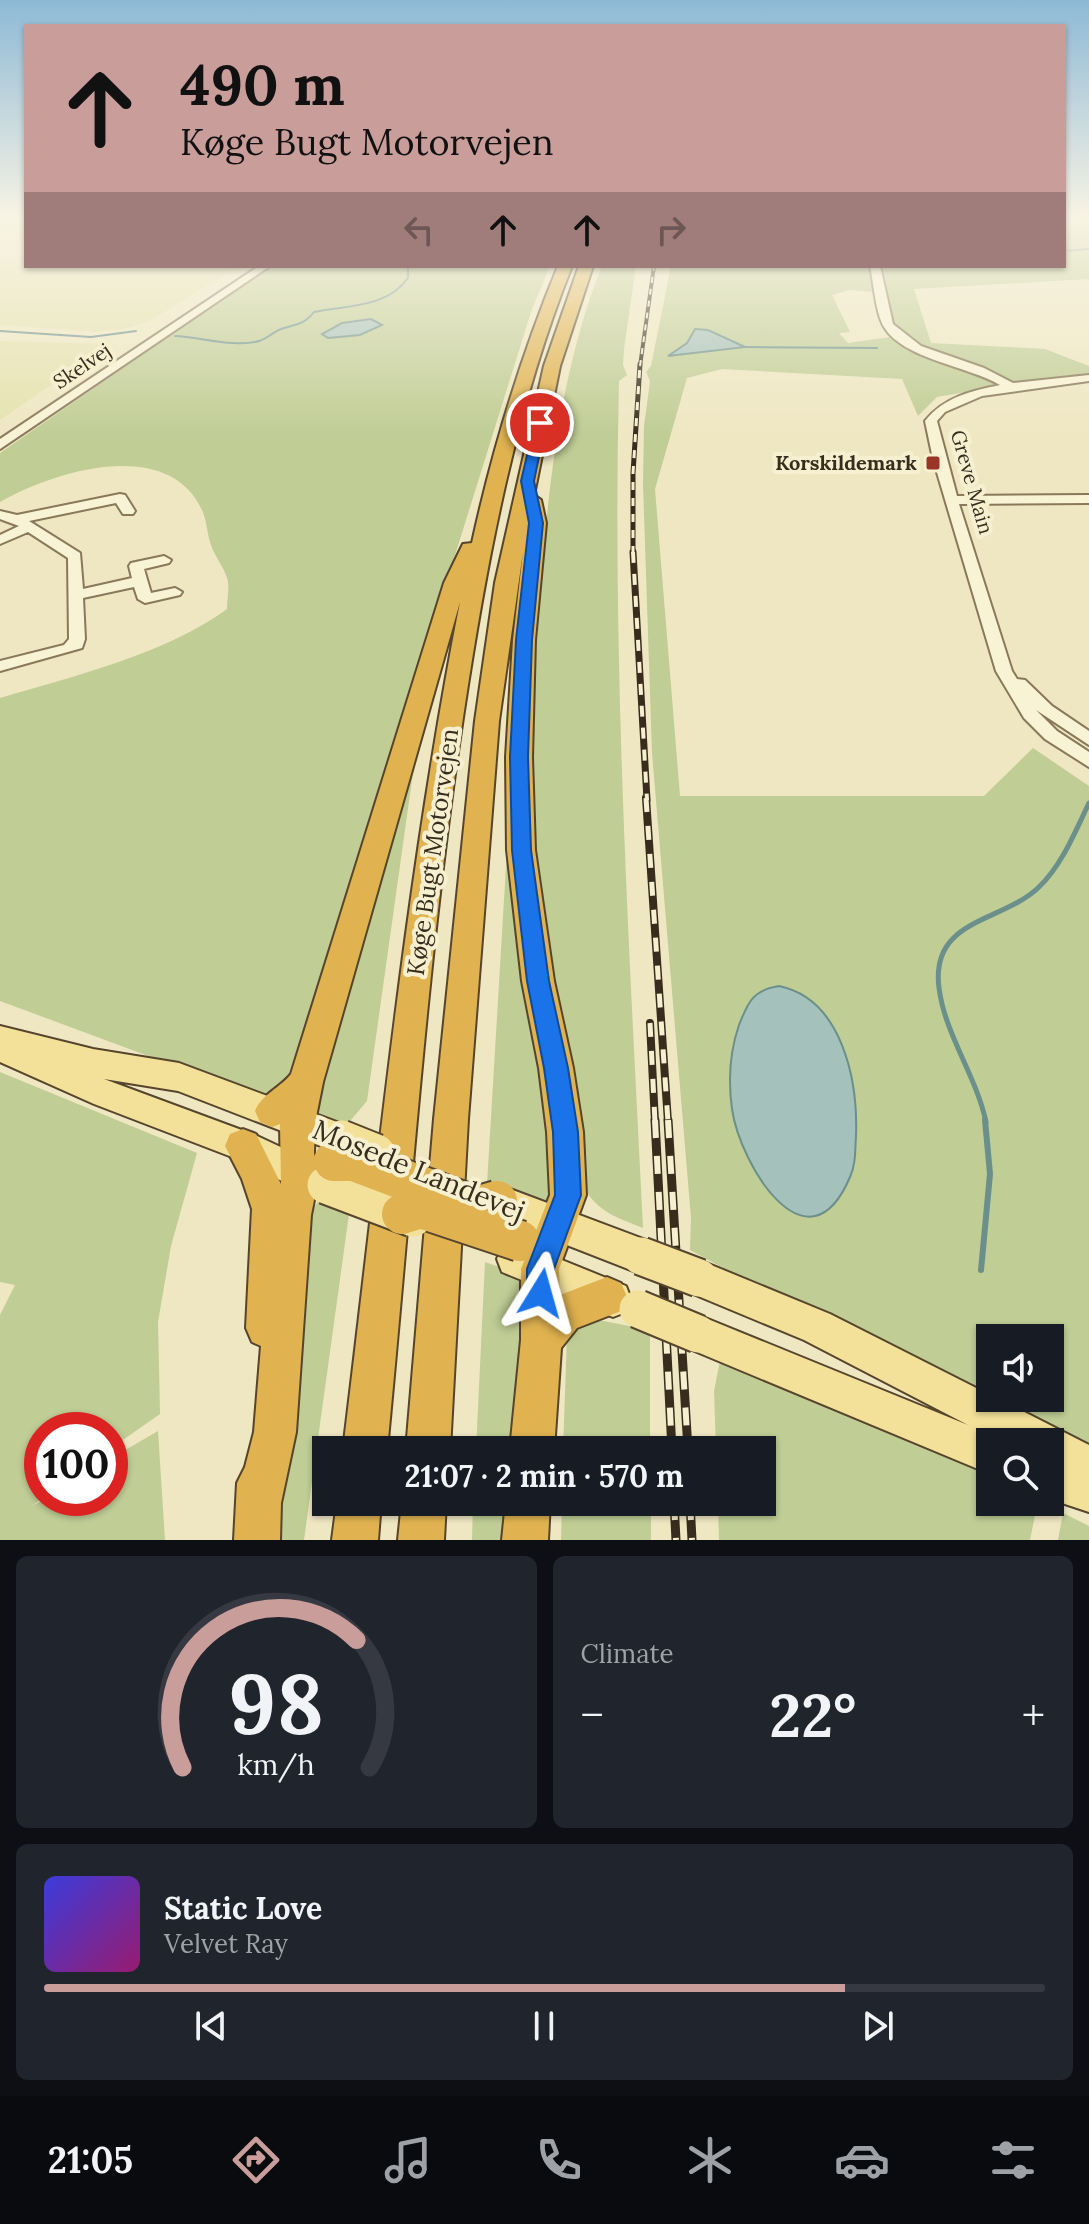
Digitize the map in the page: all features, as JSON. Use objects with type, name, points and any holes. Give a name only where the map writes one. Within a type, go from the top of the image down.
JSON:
[{"type":"highway","name":"Køge Bugt Motorvejen","points":[[366,1436],[396,1135],[442,769],[476,572],[493,497],[526,368],[555,292]]},
{"type":"highway","name":"Køge Bugt Motorvejen","points":[[429,1436],[451,1119],[487,721],[506,583],[552,366],[577,292]]},
{"type":"highway","points":[[526,1235],[568,1195],[565,1132],[556,1068],[538,981],[521,850],[519,757],[524,640],[536,523],[528,481]]},
{"type":"highway","points":[[493,497],[455,583],[306,1082],[285,1117],[296,1153],[325,1165],[354,1161],[476,1207],[526,1235]]},
{"type":"highway","points":[[243,1146],[258,1172],[271,1209],[257,1435],[258,1520]]},
{"type":"highway","points":[[258,1520],[275,1432],[292,1215],[325,1165]]},
{"type":"highway","points":[[402,1214],[421,1208],[526,1235]]},
{"type":"highway","points":[[526,1235],[541,1340],[533,1436]]},
{"type":"highway","points":[[541,1340],[564,1313],[622,1303]]},
{"type":"highway","points":[[355,1540],[358,1516]]},
{"type":"highway","points":[[421,1540],[423,1516]]},
{"type":"highway","points":[[525,1540],[527,1516]]},
{"type":"main road","name":"Mosede Landevej","points":[[0,1039],[93,1063],[179,1077],[285,1117],[325,1165],[402,1214]]},
{"type":"main road","name":"Mosede Landevej","points":[[0,1047],[105,1094],[243,1146],[325,1165]]},
{"type":"main road","points":[[526,1235],[641,1256],[699,1278],[817,1327],[1015,1428]]},
{"type":"main road","points":[[526,1235],[622,1303],[976,1448]]},
{"type":"main road","points":[[1064,1454],[1089,1467]]},
{"type":"main road","points":[[1064,1484],[1089,1492]]},
{"type":"street","name":"Skelvej","points":[[0,445],[227,292]]},
{"type":"street","points":[[881,292],[888,325],[893,332],[917,347],[982,370],[1014,389]]},
{"type":"street","name":"Greve Main","points":[[1089,378],[966,396],[942,406],[931,421],[1004,671],[1030,714],[1051,735],[1089,761]]},
{"type":"street","points":[[0,540],[22,523],[120,498],[128,511]]},
{"type":"street","points":[[953,500],[1089,499]]},
{"type":"street","points":[[0,515],[22,523],[75,556],[76,595],[76,645],[0,664]]},
{"type":"street","points":[[164,560],[136,566],[145,599],[175,592]]},
{"type":"street","points":[[76,595],[140,581]]},
{"type":"street","points":[[1004,671],[1046,710],[1089,739]]},
{"type":"shaded area","points":[[0,292],[197,292],[148,322],[123,329],[96,332],[0,325]]},
{"type":"shaded area","points":[[0,341],[110,344],[0,420]]},
{"type":"green space","points":[[233,292],[539,292],[283,1106],[0,1001],[0,698],[118,662],[177,639],[227,609],[228,582],[211,545],[202,510],[186,487],[164,473],[137,467],[79,471],[23,490],[0,502],[0,453]]},
{"type":"green space","points":[[592,292],[632,292],[624,349],[623,365],[627,375],[619,381],[618,593],[623,805],[643,1228],[602,1209],[585,1188],[580,1104],[545,925],[537,865],[533,749],[543,556],[562,409]]},
{"type":"green space","points":[[666,292],[843,292],[832,295],[850,332],[839,333],[848,343],[890,337],[919,352],[975,371],[995,383],[989,388],[937,397],[918,416],[902,379],[722,369],[687,378],[655,489],[680,796],[984,796],[1033,748],[1089,786],[1089,1454],[1064,1441],[1064,1428],[1037,1428],[1005,1412],[1064,1412],[1064,1324],[976,1324],[976,1397],[690,1250],[691,1218],[652,753],[643,484],[644,426],[650,381],[646,372],[651,366]]},
{"type":"green space","points":[[886,292],[915,292],[931,343],[1045,349],[1089,366],[1089,375],[1042,383],[1017,382],[939,353],[896,331]]},
{"type":"green space","points":[[419,730],[367,1101],[345,1127],[309,1113]]},
{"type":"green space","points":[[512,766],[556,1193],[549,1202],[531,1202],[487,1184]]},
{"type":"green space","points":[[0,1072],[197,1153],[171,1246],[158,1322],[160,1414],[128,1436],[128,1412],[24,1412],[24,1516],[128,1516],[128,1448],[158,1431],[165,1540],[0,1540],[0,1315],[15,1285],[0,1282]]},
{"type":"green space","points":[[322,1195],[350,1207],[318,1436],[312,1436],[312,1482],[304,1540],[276,1540],[305,1222]]},
{"type":"green space","points":[[485,1262],[528,1277],[513,1436],[477,1436]]},
{"type":"green space","points":[[583,1317],[650,1330],[650,1436],[563,1436],[567,1337]]},
{"type":"green space","points":[[721,1356],[976,1465],[976,1516],[1035,1516],[1030,1540],[719,1540],[718,1516],[776,1516],[776,1436],[716,1436],[714,1391]]},
{"type":"green space","points":[[1064,1514],[1089,1526],[1089,1540],[1058,1540]]},
{"type":"green space","points":[[473,1516],[507,1516],[504,1540],[472,1540]]},
{"type":"green space","points":[[562,1516],[651,1516],[651,1540],[561,1540]]},
{"type":"water","points":[[371,319],[382,325],[360,335],[328,338],[322,334],[342,323]]},
{"type":"water","points":[[695,329],[708,330],[745,347],[668,356],[687,343]]},
{"type":"water","points":[[779,986],[800,994],[818,1007],[832,1024],[842,1045],[854,1091],[856,1136],[852,1172],[833,1205],[815,1216],[796,1214],[778,1201],[762,1181],[748,1157],[732,1109],[731,1066],[739,1025],[757,994]]},
{"type":"waterway","points":[[175,336],[250,343],[303,322],[314,312],[366,304],[393,292]]},
{"type":"waterway","points":[[0,331],[91,337],[136,331]]},
{"type":"waterway","points":[[745,347],[877,348]]},
{"type":"waterway","points":[[986,1122],[947,1022],[939,988],[939,965],[946,948],[957,935],[1024,899],[1039,887],[1055,869],[1089,803]]},
{"type":"waterway","points":[[981,1270],[990,1174],[985,1120]]},
{"type":"railway","points":[[640,366],[650,292]]},
{"type":"railway","points":[[633,552],[633,473],[640,364]]},
{"type":"railway","points":[[633,552],[647,800]]},
{"type":"railway","points":[[646,798],[668,1122]]},
{"type":"railway","points":[[650,1023],[655,1122]]},
{"type":"railway","points":[[655,1120],[671,1436]]},
{"type":"railway","points":[[668,1120],[687,1436]]},
{"type":"railway","points":[[675,1516],[676,1540]]},
{"type":"railway","points":[[691,1516],[692,1540]]},
{"type":"place","name":"Korskildemark","points":[[933,463]]},
{"type":"route","points":[[540,423],[528,481],[536,523],[524,640],[519,757],[521,850],[538,981],[556,1068],[565,1132],[568,1195],[540,1269],[541,1293]]}]
